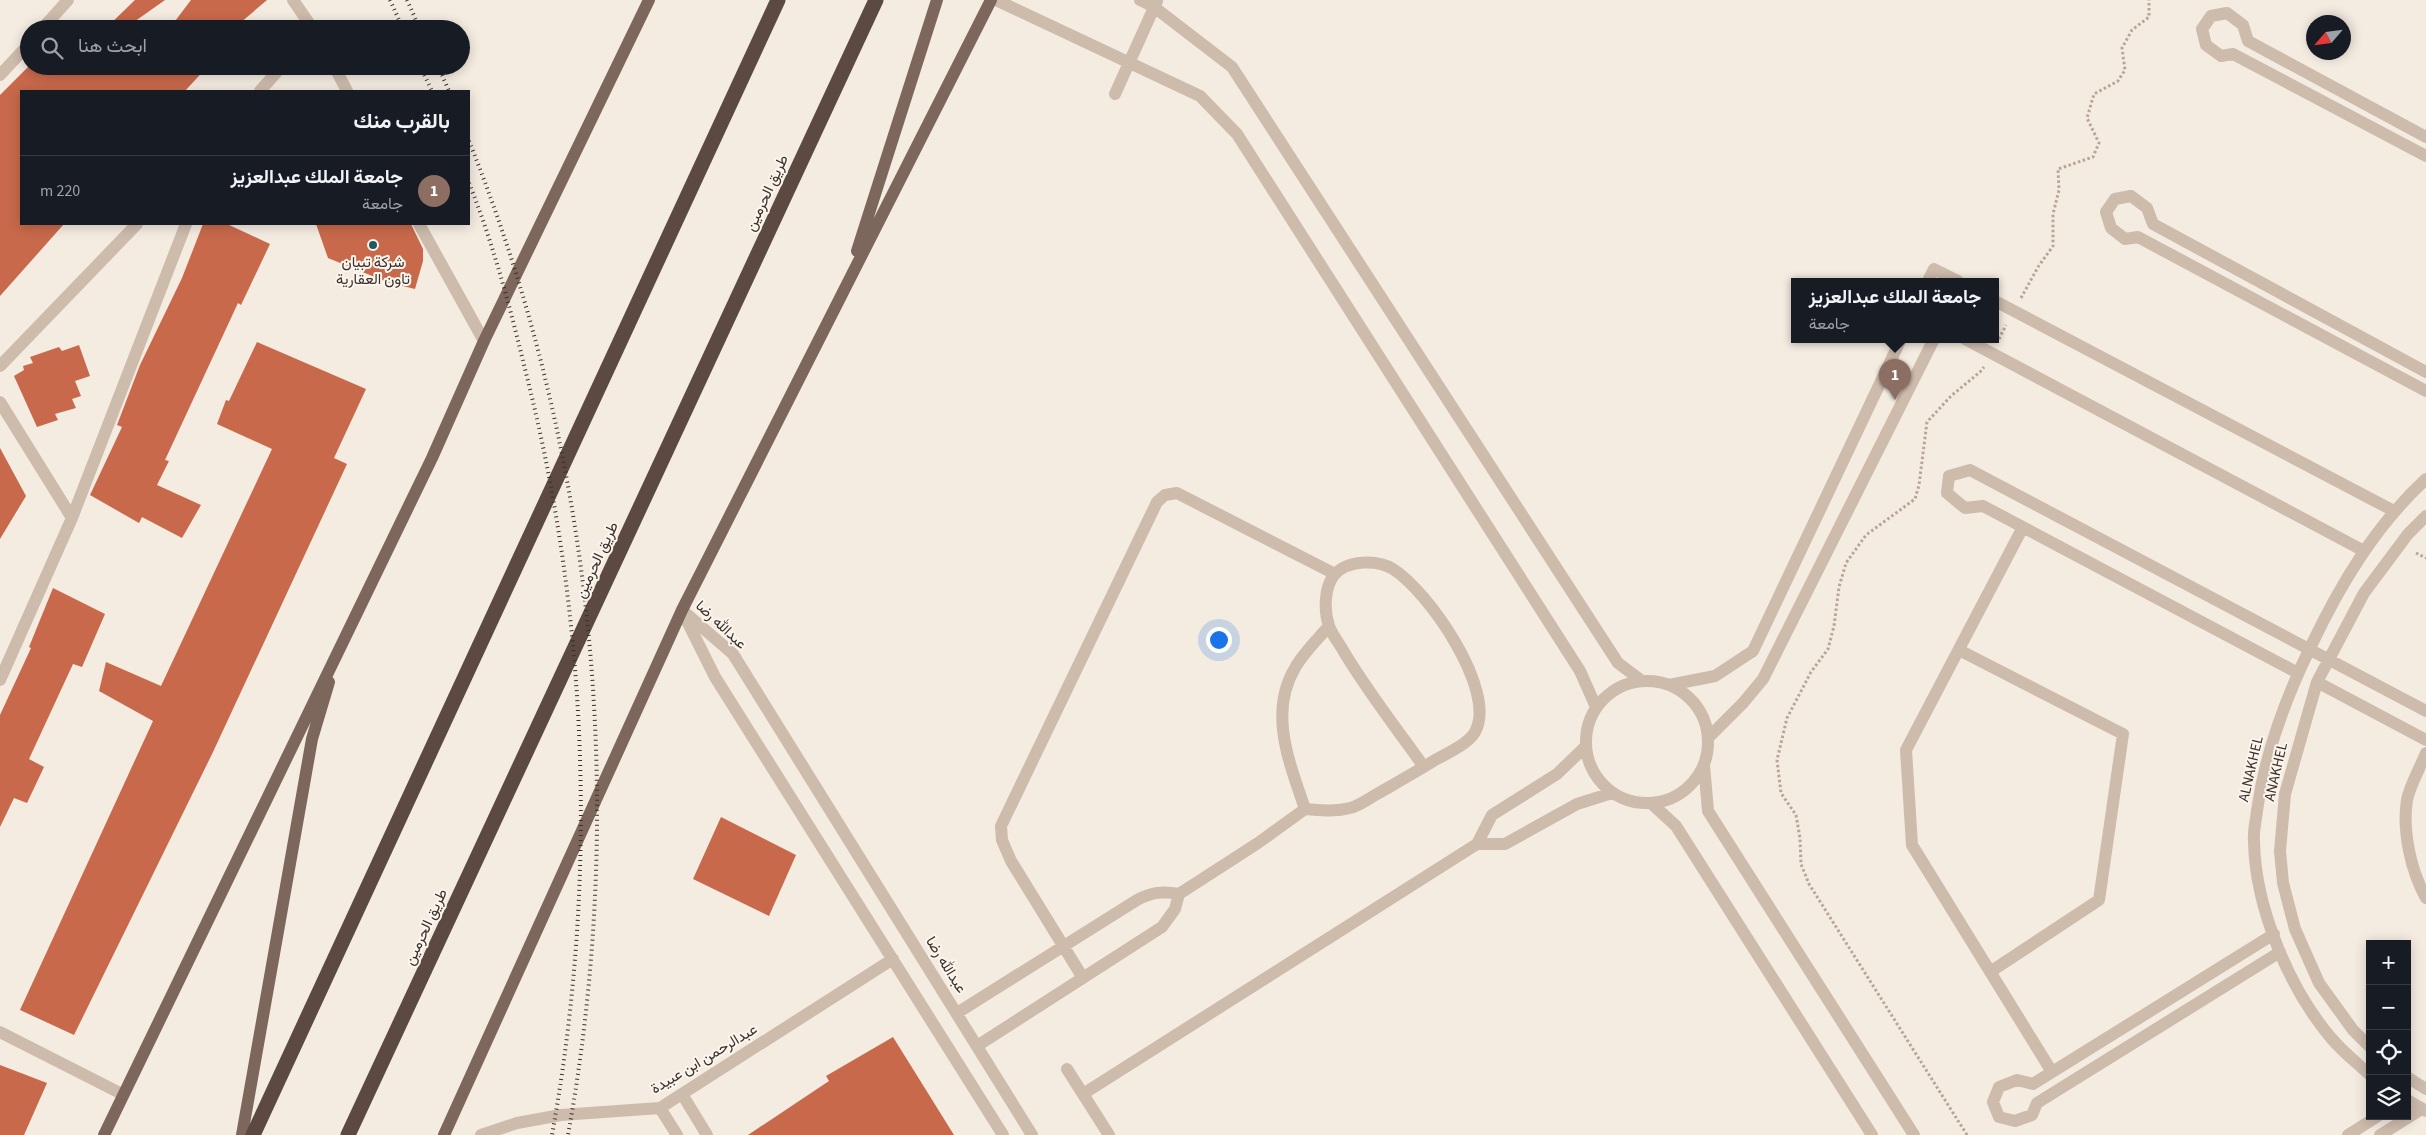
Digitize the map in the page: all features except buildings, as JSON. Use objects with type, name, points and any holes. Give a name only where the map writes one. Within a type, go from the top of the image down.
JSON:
[{"type":"highway","points":[[253,1135],[778,0]]},
{"type":"highway","name":"طريق الحرمين","points":[[348,1135],[876,0]]},
{"type":"main road","points":[[104,1135],[122,1094],[432,458],[484,341],[649,0]]},
{"type":"main road","points":[[846,287],[937,0]]},
{"type":"main road","points":[[444,1135],[682,610],[991,0]]},
{"type":"main road","points":[[242,1135],[312,738],[340,646]]},
{"type":"street","points":[[50,20],[68,0]]},
{"type":"street","points":[[294,0],[307,20]]},
{"type":"street","points":[[996,0],[1200,96],[1237,134],[1580,671],[1596,707]]},
{"type":"street","points":[[1140,0],[1156,4],[1232,67],[1618,662],[1642,681]]},
{"type":"street","points":[[1115,94],[1156,4]]},
{"type":"street","points":[[2426,137],[2248,41],[2243,25],[2227,13],[2211,16],[2202,29],[2206,45],[2221,56],[2234,54],[2426,156]]},
{"type":"street","points":[[0,75],[20,54]]},
{"type":"street","points":[[261,90],[274,75]]},
{"type":"street","points":[[339,75],[346,90]]},
{"type":"street","points":[[2426,372],[2153,224],[2148,208],[2131,196],[2115,199],[2106,212],[2111,228],[2125,239],[2138,238],[2426,391]]},
{"type":"street","points":[[0,366],[136,225]]},
{"type":"street","points":[[0,680],[72,518],[186,225]]},
{"type":"street","points":[[421,225],[484,341]]},
{"type":"street","points":[[1929,278],[1934,268],[1952,278]]},
{"type":"street","points":[[1999,303],[2394,511]]},
{"type":"street","points":[[1669,685],[1692,700],[1705,724],[1708,752],[1704,765],[1697,777],[1683,792],[1665,801],[1651,804],[1624,799],[1612,793],[1594,772],[1586,746],[1586,732],[1596,707],[1616,689],[1642,681],[1669,685],[1715,676],[1753,651],[1899,343]]},
{"type":"street","points":[[1708,738],[1743,703],[1763,679],[1932,343]]},
{"type":"street","points":[[1972,343],[2364,551]]},
{"type":"street","points":[[0,402],[72,518]]},
{"type":"street","points":[[2298,673],[1983,506],[1964,508],[1947,493],[1949,476],[1970,470],[2426,711]]},
{"type":"street","name":"ALNAKHEL","points":[[2369,1075],[2332,1039],[2307,1004],[2280,952],[2261,896],[2254,840],[2261,782],[2283,709],[2309,649],[2334,598],[2364,551],[2394,511],[2426,479]]},
{"type":"street","points":[[1083,978],[1011,861],[1002,840],[1001,826],[1157,502],[1165,495],[1177,493],[1335,574]]},
{"type":"street","name":"ANAKHEL","points":[[2366,1043],[2353,1030],[2318,983],[2295,929],[2283,883],[2280,851],[2285,794],[2317,682],[2328,660],[2364,593],[2408,534],[2426,516]]},
{"type":"street","points":[[2023,527],[1906,750],[1912,845],[2052,1072]]},
{"type":"street","points":[[957,1013],[1150,893],[1179,894],[1258,843],[1305,809],[1336,811],[1352,808],[1424,767],[1474,734],[1480,720],[1480,705],[1476,684],[1461,648],[1418,592],[1393,568],[1373,561],[1353,564],[1335,574],[1327,587],[1326,608],[1329,626],[1354,667],[1424,767]]},
{"type":"street","name":"عبدالله رضا","points":[[682,610],[715,678],[1003,1135]]},
{"type":"street","name":"عبدالله رضا","points":[[682,610],[734,654],[1032,1135]]},
{"type":"street","points":[[1305,809],[1291,766],[1281,726],[1285,694],[1295,668],[1329,626]]},
{"type":"street","points":[[1959,650],[2123,734],[2099,900],[1990,972]]},
{"type":"street","points":[[2317,682],[2426,740]]},
{"type":"street","points":[[1083,1094],[1477,844],[1492,816],[1557,774],[1586,746]]},
{"type":"street","points":[[2426,753],[2407,800],[2407,837],[2418,884],[2426,898]]},
{"type":"street","points":[[1704,765],[1708,811],[1914,1135]]},
{"type":"street","points":[[1477,844],[1505,844],[1577,804],[1612,793]]},
{"type":"street","points":[[1651,804],[1676,826],[1872,1135]]},
{"type":"street","points":[[977,1046],[1162,927],[1175,909],[1179,894]]},
{"type":"street","points":[[2274,934],[2034,1084],[2017,1080],[1999,1087],[1993,1102],[1999,1117],[2015,1122],[2032,1115],[2037,1103],[2280,952]]},
{"type":"street","name":"عبدالرحمن ابن عبيدة","points":[[481,1135],[517,1123],[561,1115],[660,1108],[893,959]]},
{"type":"street","points":[[0,1032],[122,1094]]},
{"type":"street","points":[[1067,1069],[1109,1135]]},
{"type":"street","points":[[2411,1079],[2426,1089]]},
{"type":"street","points":[[682,1094],[707,1135]]},
{"type":"street","points":[[2380,1135],[2424,1110],[2411,1102]]},
{"type":"street","points":[[660,1108],[678,1135]]},
{"type":"street","points":[[2348,1135],[2372,1120]]},
{"type":"path","points":[[1999,338],[2038,267],[2053,246],[2054,214],[2059,190],[2058,169],[2093,158],[2099,143],[2087,118],[2094,94],[2118,80],[2125,70],[2122,48],[2132,30],[2149,17],[2149,0]]},
{"type":"path","points":[[1967,1135],[1809,884],[1801,864],[1800,838],[1796,815],[1781,793],[1777,760],[1787,718],[1811,672],[1828,649],[1834,626],[1839,587],[1846,562],[1866,535],[1914,499],[1919,485],[1927,422],[1951,396],[1980,372],[1996,343]]},
{"type":"path","points":[[2416,552],[2426,558]]},
{"type":"railway","points":[[390,0],[399,20]]},
{"type":"railway","points":[[407,0],[416,20]]},
{"type":"railway","points":[[424,75],[432,90]]},
{"type":"railway","points":[[442,75],[449,90]]},
{"type":"railway","points":[[470,144],[512,260],[546,382],[572,506],[588,631],[596,757],[596,884],[586,1010],[568,1135]]},
{"type":"railway","points":[[470,186],[493,252],[525,369],[546,464],[563,559],[574,654],[580,750],[581,847],[576,943],[567,1039],[552,1135]]},
{"type":"place","name":"شركة تبيان تاون العقارية","points":[[373,245]]},
{"type":"place","name":"جامعة الملك عبدالعزيز","points":[[1895,400]]}]
